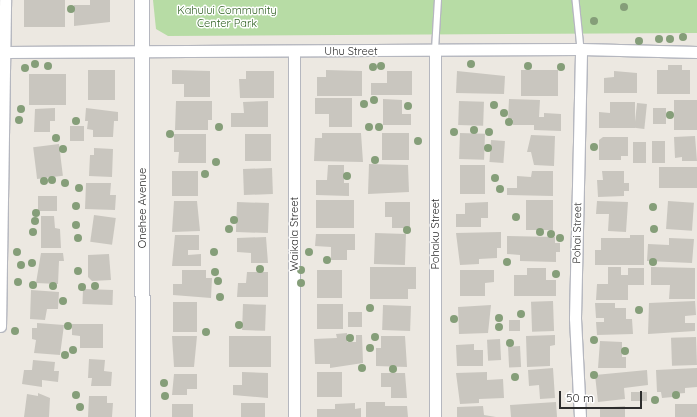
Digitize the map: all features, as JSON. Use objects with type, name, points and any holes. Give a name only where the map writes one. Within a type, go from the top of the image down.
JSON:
[{"type":"street","points":[[0,326],[5,0]]},
{"type":"street","name":"Onehee Avenue","points":[[142,0],[143,417]]},
{"type":"street","name":"Uhu Street","points":[[5,52],[142,50],[294,51],[581,49],[697,52]]},
{"type":"street","name":"Pohai Street","points":[[580,417],[576,318],[581,49]]},
{"type":"street","name":"Pohaku Street","points":[[435,50],[435,417]]},
{"type":"street","name":"Waikala Street","points":[[294,51],[294,417]]},
{"type":"lane","points":[[435,50],[438,0]]},
{"type":"lane","points":[[576,0],[581,49]]},
{"type":"green space","name":"Kahului Community Center Park","points":[[153,0],[697,0],[697,33],[168,36],[156,29]]},
{"type":"building","points":[[24,0],[65,0],[65,27],[24,27]]},
{"type":"building","points":[[90,0],[110,0],[110,22],[74,26],[74,5],[90,5]]},
{"type":"building","points":[[668,65],[682,65],[682,70],[690,70],[690,94],[657,94],[657,70],[668,70]]},
{"type":"building","points":[[88,70],[115,70],[115,100],[88,100]]},
{"type":"building","points":[[172,70],[210,71],[210,97],[184,97],[184,84],[172,84]]},
{"type":"building","points":[[326,70],[362,71],[362,96],[317,96],[317,77],[326,77]]},
{"type":"building","points":[[521,70],[558,70],[558,96],[521,96]]},
{"type":"building","points":[[246,71],[274,71],[274,98],[240,98],[239,79],[246,79]]},
{"type":"building","points":[[387,71],[412,71],[412,95],[371,95],[371,83],[387,83]]},
{"type":"building","points":[[457,71],[505,76],[504,94],[456,93]]},
{"type":"building","points":[[614,71],[637,73],[637,93],[604,93],[604,78],[614,77]]},
{"type":"building","points":[[29,74],[66,74],[66,105],[29,105]]},
{"type":"building","points":[[315,98],[352,98],[352,127],[329,127],[329,114],[315,114]]},
{"type":"building","points":[[383,99],[402,100],[402,114],[411,114],[411,125],[383,125]]},
{"type":"building","points":[[509,99],[540,100],[539,117],[544,117],[544,113],[561,114],[561,131],[534,130],[534,125],[513,125],[513,119],[508,119]]},
{"type":"building","points":[[674,100],[697,100],[697,130],[674,130]]},
{"type":"building","points":[[176,101],[212,101],[212,120],[208,120],[208,130],[175,130]]},
{"type":"building","points":[[268,101],[268,127],[231,127],[231,113],[244,113],[243,102]]},
{"type":"building","points":[[459,101],[484,102],[483,126],[458,125]]},
{"type":"building","points":[[610,102],[635,102],[635,128],[599,128],[599,112],[610,113]]},
{"type":"building","points":[[637,103],[647,104],[644,129],[634,128]]},
{"type":"building","points":[[55,108],[55,121],[50,121],[50,132],[34,132],[35,109]]},
{"type":"building","points":[[86,108],[118,112],[118,121],[114,121],[113,137],[93,137],[93,130],[87,129],[88,121],[85,121]]},
{"type":"building","points":[[653,108],[666,108],[666,124],[653,124]]},
{"type":"building","points":[[70,126],[84,126],[84,141],[70,141]]},
{"type":"building","points":[[322,133],[361,133],[363,162],[314,161],[315,138],[322,138]]},
{"type":"building","points":[[382,133],[409,133],[409,160],[382,160]]},
{"type":"building","points":[[460,133],[485,134],[484,160],[459,159]]},
{"type":"building","points":[[174,134],[206,134],[206,163],[178,163],[179,152],[174,152]]},
{"type":"building","points":[[245,134],[271,134],[271,161],[245,161]]},
{"type":"building","points":[[531,135],[555,136],[554,166],[534,165],[531,152],[527,152]]},
{"type":"building","points":[[695,136],[697,161],[682,161],[682,157],[675,158],[674,137]]},
{"type":"building","points":[[603,137],[628,137],[628,156],[621,156],[621,160],[599,160],[599,140]]},
{"type":"building","points":[[491,140],[505,141],[503,163],[489,162]]},
{"type":"building","points":[[652,141],[665,141],[665,163],[652,163]]},
{"type":"building","points":[[633,142],[646,142],[646,163],[633,163]]},
{"type":"building","points":[[59,144],[63,176],[37,179],[33,147]]},
{"type":"building","points":[[94,148],[113,149],[112,177],[89,176],[90,155],[94,155]]},
{"type":"building","points":[[369,164],[408,165],[409,192],[368,194]]},
{"type":"building","points":[[328,165],[344,165],[344,183],[349,183],[349,196],[316,195],[316,180],[327,180]]},
{"type":"building","points":[[460,165],[485,165],[485,194],[460,194]]},
{"type":"building","points":[[659,167],[697,167],[697,188],[659,188]]},
{"type":"building","points":[[272,168],[273,194],[244,195],[243,169]]},
{"type":"building","points":[[172,171],[198,171],[198,196],[172,196]]},
{"type":"building","points":[[532,171],[553,171],[553,196],[507,195],[507,188],[517,188],[517,176],[531,177]]},
{"type":"building","points":[[602,171],[624,171],[624,183],[629,183],[629,191],[624,191],[624,196],[598,197],[597,180],[603,180]]},
{"type":"building","points":[[86,183],[111,183],[110,195],[116,195],[115,210],[85,209]]},
{"type":"building","points":[[38,196],[57,196],[57,211],[38,211]]},
{"type":"building","points":[[316,200],[354,200],[354,228],[316,228]]},
{"type":"building","points":[[526,200],[553,200],[553,230],[526,230]]},
{"type":"building","points":[[174,201],[197,201],[200,231],[172,232]]},
{"type":"building","points":[[597,201],[628,202],[626,232],[608,231],[609,214],[596,214]]},
{"type":"building","points":[[668,201],[694,203],[692,231],[666,229]]},
{"type":"building","points":[[237,202],[269,203],[268,233],[236,232]]},
{"type":"building","points":[[385,202],[410,202],[410,228],[392,228],[392,217],[385,217]]},
{"type":"building","points":[[488,202],[488,218],[481,218],[481,227],[456,227],[456,214],[465,214],[465,203]]},
{"type":"building","points":[[94,215],[116,218],[112,245],[90,242]]},
{"type":"building","points":[[41,216],[54,216],[55,228],[60,229],[61,248],[41,248]]},
{"type":"building","points":[[501,232],[501,248],[497,248],[497,258],[479,259],[479,264],[460,265],[456,233]]},
{"type":"building","points":[[375,233],[406,234],[405,265],[374,264]]},
{"type":"building","points":[[316,234],[355,234],[355,250],[347,250],[347,260],[331,260],[331,247],[315,246]]},
{"type":"building","points":[[175,235],[199,235],[199,250],[188,250],[188,255],[201,254],[201,266],[172,266]]},
{"type":"building","points":[[630,235],[644,235],[644,265],[595,265],[595,250],[601,250],[601,238],[630,238]]},
{"type":"building","points":[[507,236],[555,237],[555,243],[560,243],[560,252],[556,252],[556,262],[520,261],[520,255],[507,254]]},
{"type":"building","points":[[266,237],[268,263],[251,263],[251,253],[237,252],[237,238]]},
{"type":"building","points":[[669,238],[694,239],[692,263],[647,261],[648,244],[669,245]]},
{"type":"building","points":[[41,253],[63,253],[64,261],[59,261],[58,284],[36,283]]},
{"type":"building","points":[[109,254],[111,280],[92,281],[88,277],[88,255]]},
{"type":"building","points":[[370,267],[416,267],[416,289],[408,289],[408,299],[370,299]]},
{"type":"building","points":[[608,267],[621,267],[621,275],[628,275],[628,268],[644,268],[644,285],[628,285],[628,300],[596,300],[597,284],[608,284]]},
{"type":"building","points":[[651,267],[695,268],[695,299],[669,299],[670,285],[651,285]]},
{"type":"building","points":[[527,268],[546,268],[546,280],[556,280],[556,296],[514,296],[514,275],[527,275]]},
{"type":"building","points":[[182,270],[206,270],[206,278],[212,278],[211,298],[173,295],[173,284],[182,284]]},
{"type":"building","points":[[317,270],[342,270],[342,298],[317,298]]},
{"type":"building","points":[[460,270],[494,270],[494,282],[485,283],[485,296],[460,296]]},
{"type":"building","points":[[247,272],[268,272],[268,297],[237,297],[238,283],[246,283]]},
{"type":"building","points":[[83,289],[113,290],[112,305],[82,304]]},
{"type":"building","points":[[31,290],[59,292],[58,309],[47,309],[45,320],[30,319]]},
{"type":"building","points":[[553,301],[554,331],[532,332],[531,302]]},
{"type":"building","points":[[695,301],[696,315],[685,316],[685,323],[695,323],[695,331],[648,334],[649,303]]},
{"type":"building","points":[[173,302],[197,302],[197,332],[173,332]]},
{"type":"building","points":[[595,303],[615,303],[615,308],[626,308],[626,319],[632,319],[633,334],[597,335],[596,322],[604,322],[604,318],[596,318]]},
{"type":"building","points":[[243,304],[266,305],[265,331],[242,330]]},
{"type":"building","points":[[317,304],[343,304],[343,329],[317,329]]},
{"type":"building","points":[[383,305],[411,306],[410,331],[382,330]]},
{"type":"building","points":[[491,305],[488,333],[459,334],[458,307]]},
{"type":"building","points":[[348,312],[362,312],[362,327],[348,327]]},
{"type":"building","points":[[509,320],[520,320],[520,331],[509,331]]},
{"type":"building","points":[[37,323],[64,325],[60,355],[34,353],[36,340],[32,339],[32,328],[37,328]]},
{"type":"building","points":[[72,324],[103,324],[103,348],[80,348],[80,336],[72,335]]},
{"type":"building","points":[[347,333],[347,342],[356,342],[356,335],[362,335],[363,363],[330,368],[330,364],[315,364],[314,339],[337,338],[336,334]]},
{"type":"building","points":[[555,335],[555,345],[550,346],[550,366],[527,367],[526,336]]},
{"type":"building","points":[[172,336],[197,336],[194,367],[174,367]]},
{"type":"building","points":[[229,336],[271,336],[271,367],[229,367]]},
{"type":"building","points":[[381,336],[405,336],[407,367],[376,366],[376,348],[381,348]]},
{"type":"building","points":[[696,337],[697,365],[672,366],[671,338]]},
{"type":"building","points":[[500,339],[501,360],[488,361],[487,340]]},
{"type":"building","points":[[600,341],[622,342],[622,357],[626,357],[626,368],[598,368]]},
{"type":"building","points":[[474,344],[474,350],[483,350],[483,366],[457,366],[456,345]]},
{"type":"building","points":[[520,346],[521,367],[509,368],[508,347]]},
{"type":"building","points":[[89,359],[105,360],[104,371],[112,372],[111,386],[91,386],[92,378],[88,378]]},
{"type":"building","points":[[33,360],[55,362],[54,371],[59,371],[58,382],[42,380],[42,387],[22,384],[24,370],[32,370]]},
{"type":"building","points":[[553,368],[555,398],[540,399],[539,385],[529,386],[528,370]]},
{"type":"building","points":[[697,368],[697,387],[685,388],[685,393],[673,394],[673,397],[662,398],[661,392],[657,392],[656,370]]},
{"type":"building","points":[[647,370],[648,385],[624,388],[625,399],[598,402],[595,375]]},
{"type":"building","points":[[242,372],[268,373],[268,398],[233,395],[233,385],[242,385]]},
{"type":"building","points":[[317,372],[342,372],[342,397],[317,397]]},
{"type":"building","points":[[487,372],[487,380],[503,379],[504,398],[479,399],[479,403],[460,404],[456,373]]},
{"type":"building","points":[[381,373],[405,373],[407,398],[391,398],[391,387],[381,387]]},
{"type":"building","points":[[174,374],[197,374],[197,389],[187,389],[187,395],[172,395]]},
{"type":"building","points":[[631,392],[647,392],[647,401],[631,401]]},
{"type":"building","points":[[38,393],[50,398],[49,417],[24,417],[27,394],[38,396]]},
{"type":"building","points":[[89,396],[107,396],[107,403],[113,403],[112,417],[88,417]]},
{"type":"building","points":[[366,402],[385,402],[385,406],[407,406],[408,417],[366,417]]},
{"type":"building","points":[[556,402],[557,417],[511,417],[510,405]]},
{"type":"building","points":[[241,403],[265,403],[265,417],[241,417]]},
{"type":"building","points":[[355,403],[355,409],[361,408],[361,417],[317,417],[317,409],[335,409],[335,404]]},
{"type":"building","points":[[172,404],[193,404],[193,417],[172,417]]},
{"type":"building","points":[[675,404],[697,404],[697,417],[675,417]]},
{"type":"building","points":[[483,406],[484,415],[496,417],[457,417],[457,407]]},
{"type":"building","points":[[625,406],[625,417],[600,417],[600,408]]}]
